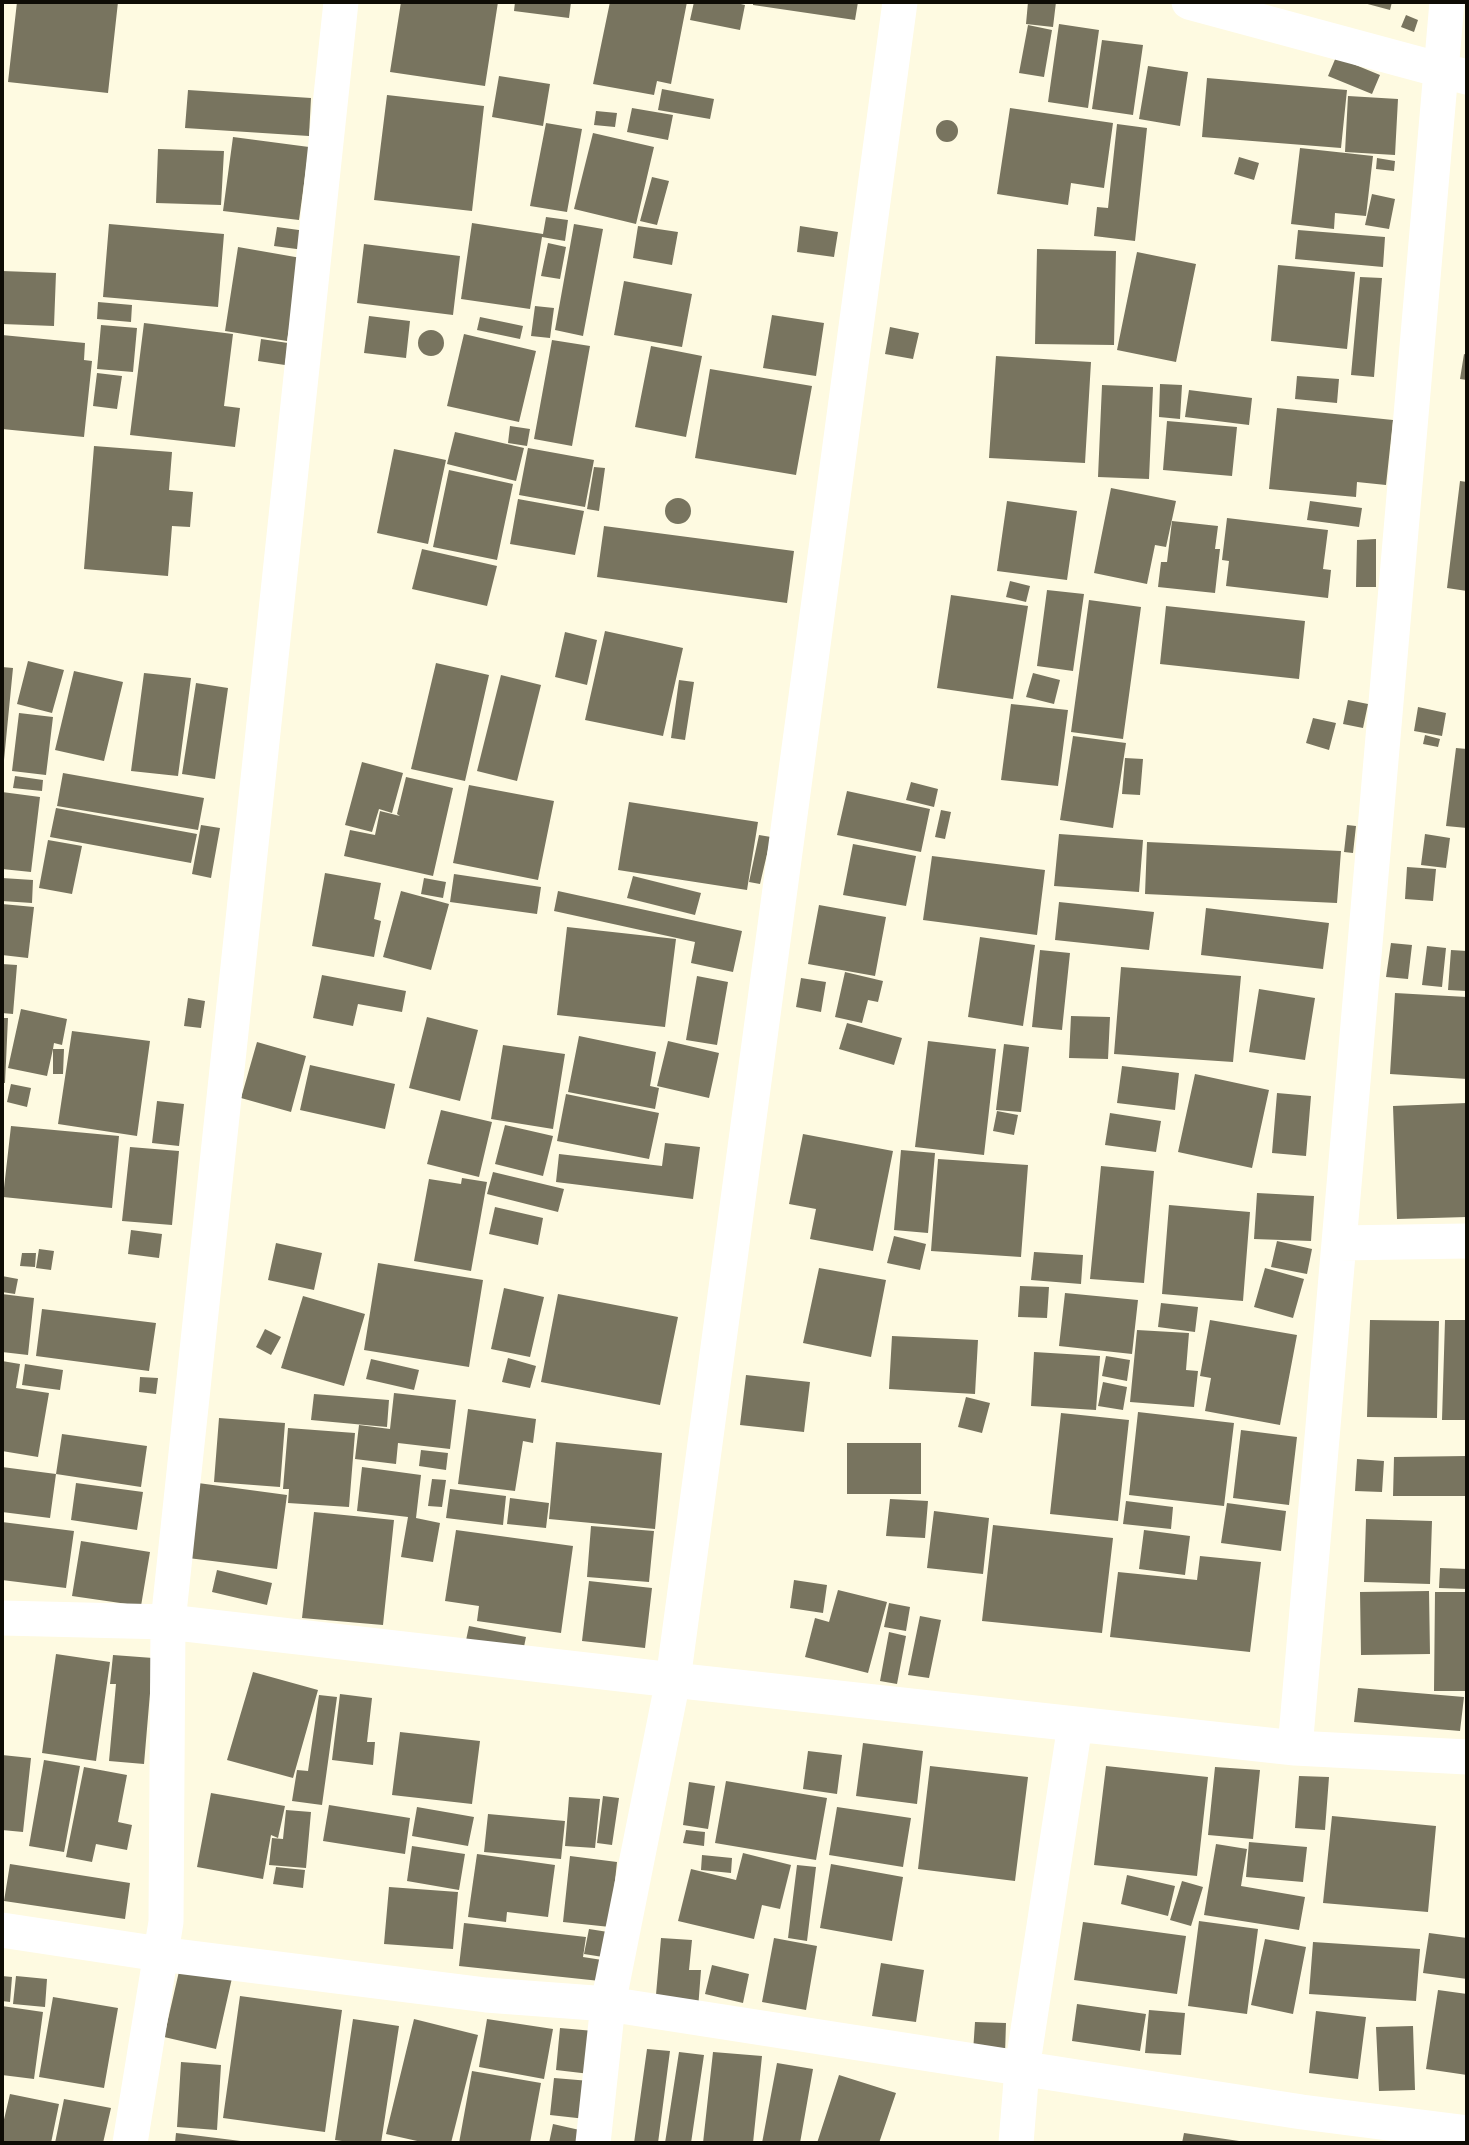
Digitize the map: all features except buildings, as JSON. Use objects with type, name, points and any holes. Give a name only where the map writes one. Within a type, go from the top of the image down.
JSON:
[{"type":"street","points":[[130,2143],[166,1922],[168,1622],[341,2]]},
{"type":"street","points":[[593,2143],[608,2004],[673,1680],[900,2]]},
{"type":"street","points":[[1189,2],[1454,74]]},
{"type":"street","points":[[1295,1748],[1339,1243],[1454,74],[1447,2]]},
{"type":"street","points":[[1339,1243],[1467,1241]]},
{"type":"street","points":[[2,1618],[168,1622],[1295,1748],[1467,1757]]},
{"type":"street","points":[[1016,2143],[1022,2069],[1075,1725]]},
{"type":"street","points":[[2,1930],[160,1954],[486,1995],[608,2004],[1302,2112],[1467,2133]]}]
